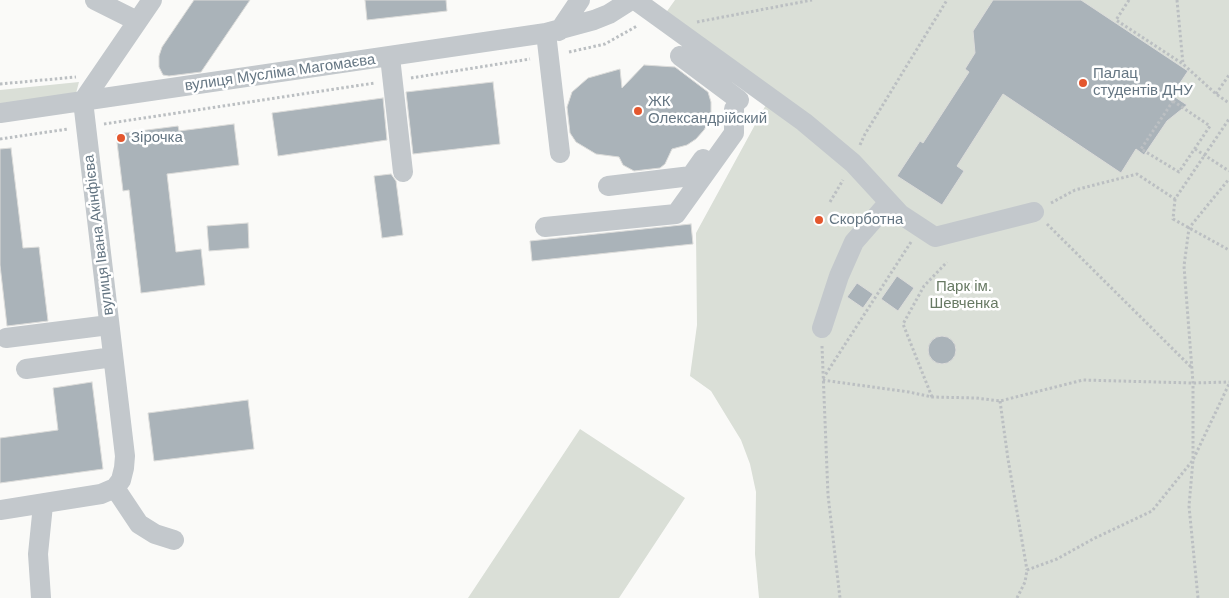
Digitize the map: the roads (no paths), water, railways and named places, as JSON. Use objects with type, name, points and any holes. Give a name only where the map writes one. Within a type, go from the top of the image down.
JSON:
[{"type":"street","points":[[95,0],[137,21]]},
{"type":"street","points":[[83,101],[152,0]]},
{"type":"street","points":[[560,153],[552,32],[580,0]]},
{"type":"street","name":"вулиця Мусліма Магомаєва","points":[[0,114],[552,32],[609,14],[631,0]]},
{"type":"street","points":[[635,0],[804,122],[853,164],[900,214],[935,237],[1034,212]]},
{"type":"street","points":[[680,56],[737,104]]},
{"type":"street","points":[[390,57],[403,172]]},
{"type":"street","points":[[608,186],[691,176],[722,131],[748,82]]},
{"type":"street","name":"вулиця Івана Акінфієва","points":[[83,101],[124,456],[124,468],[121,480],[116,488]]},
{"type":"street","points":[[545,227],[676,214],[734,133],[737,104]]},
{"type":"street","points":[[822,328],[839,276],[854,242],[889,202]]},
{"type":"street","points":[[6,338],[109,325]]},
{"type":"street","points":[[26,369],[113,357]]},
{"type":"street","points":[[0,510],[43,505],[101,494],[116,488],[139,524],[155,534],[174,540]]},
{"type":"street","points":[[41,598],[38,554],[43,505]]},
{"type":"place","name":"Палац студентів ДНУ","points":[[1083,83]]},
{"type":"place","name":"ЖК Олександрійский","points":[[638,111]]},
{"type":"place","name":"Зірочка","points":[[121,138]]},
{"type":"place","name":"Скорботна","points":[[819,220]]},
{"type":"park label","name":"Парк iм. Шевченка","points":[[964,296]]}]
